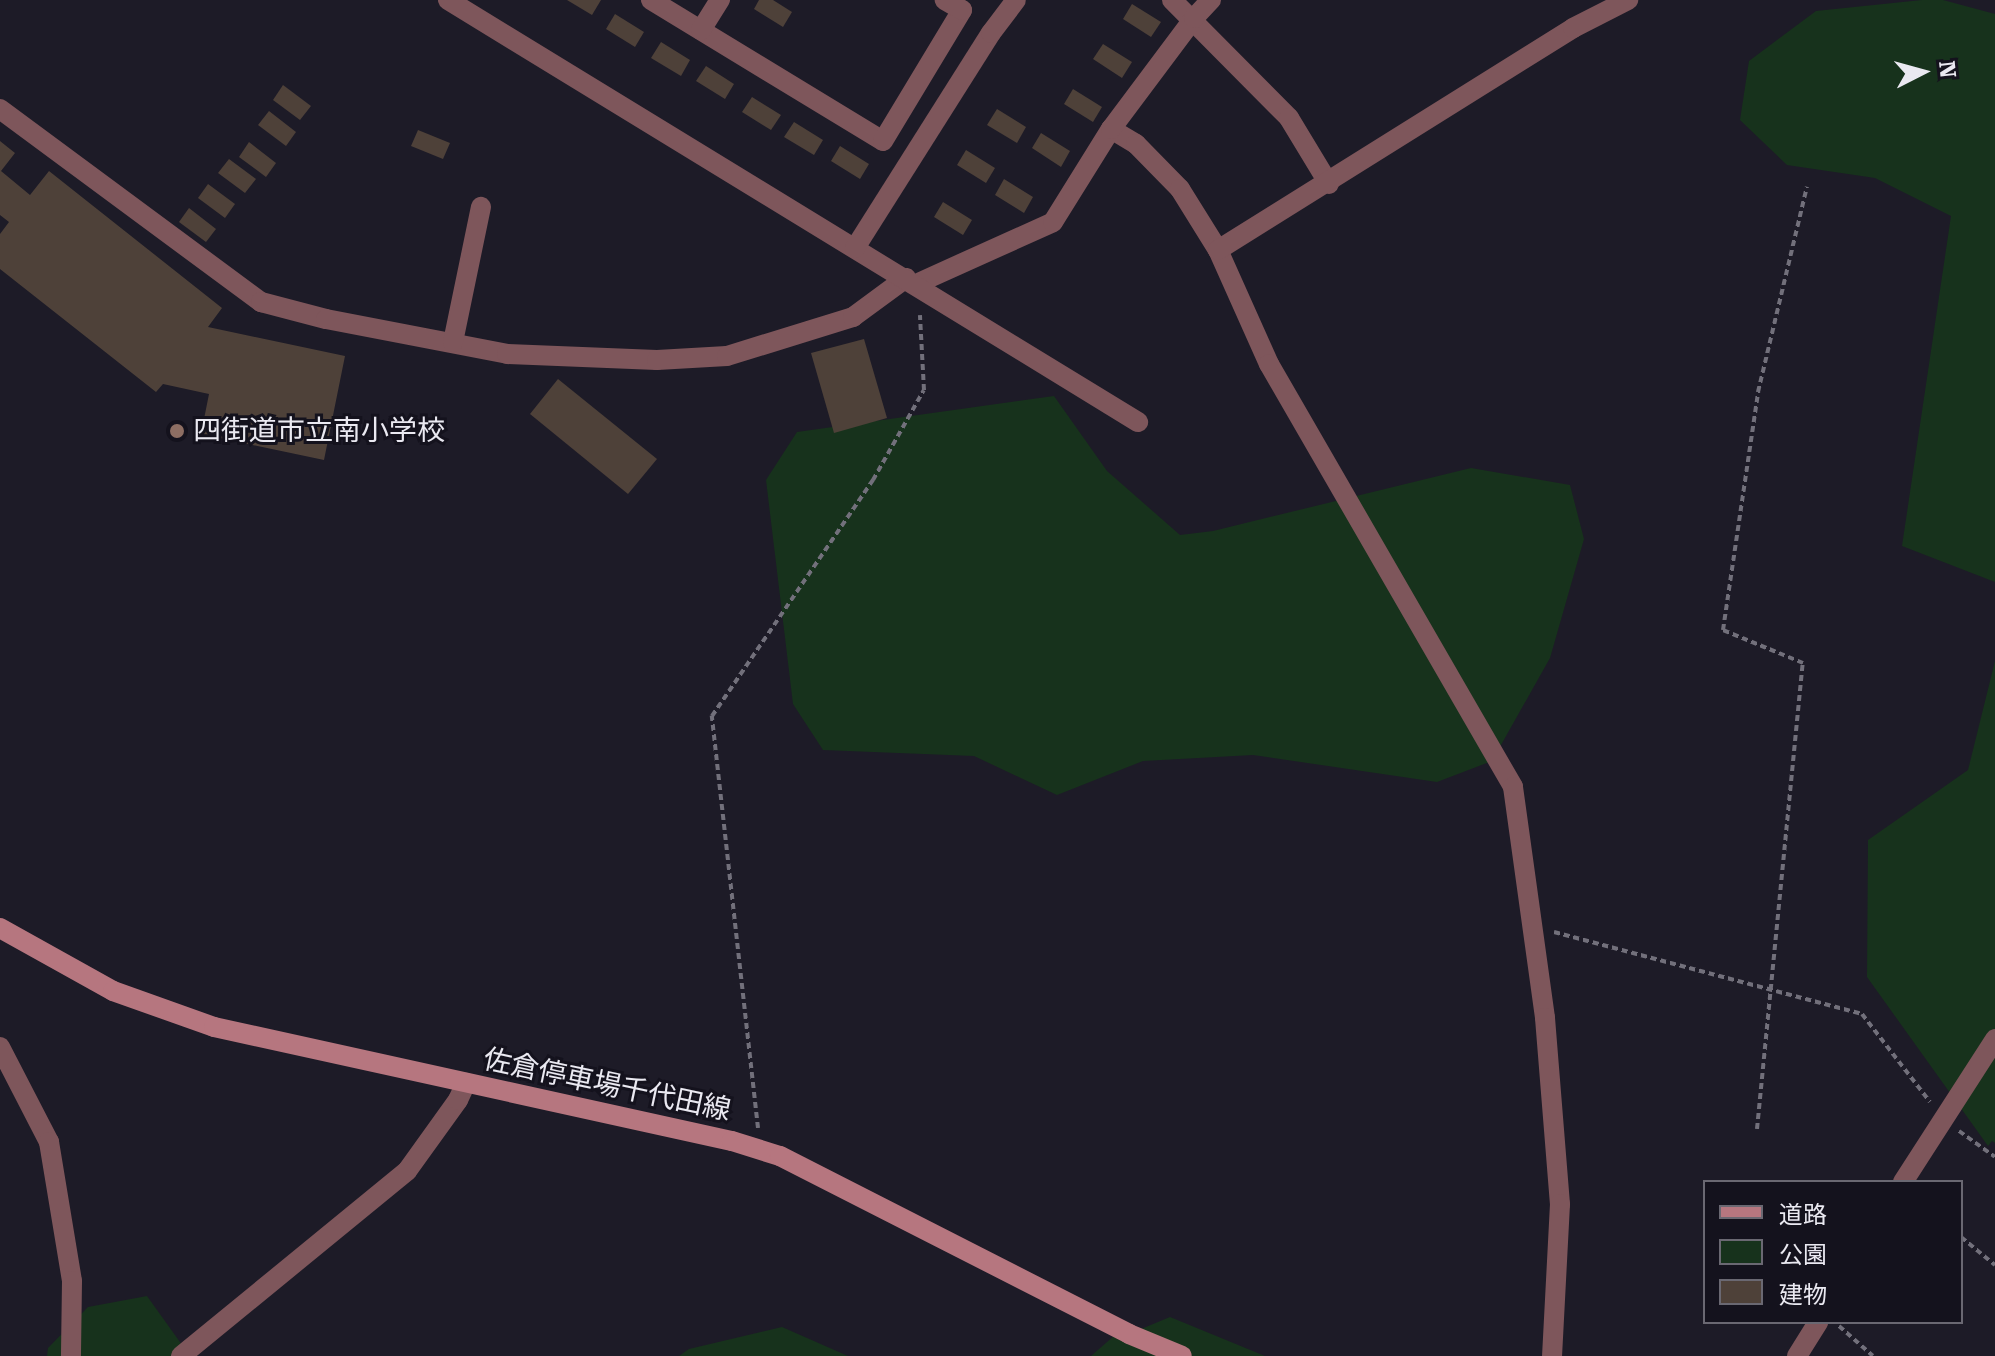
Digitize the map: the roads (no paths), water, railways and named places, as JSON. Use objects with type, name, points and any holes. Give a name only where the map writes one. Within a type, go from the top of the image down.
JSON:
[{"type":"main road","name":"佐倉停車場千代田線","points":[[0,928],[145,1005],[214,1027],[760,1150],[870,1201],[1129,1334],[1182,1356]]},
{"type":"street","points":[[448,0],[1138,422]]},
{"type":"street","points":[[651,0],[883,141],[962,10],[945,0]]},
{"type":"street","points":[[701,30],[720,0]]},
{"type":"street","points":[[855,248],[991,33],[1016,0]]},
{"type":"street","points":[[1172,0],[1194,18],[1289,118],[1329,184]]},
{"type":"street","points":[[0,109],[261,302],[326,319],[507,354],[657,360],[727,356],[853,317],[911,281],[1053,222],[1111,129],[1194,18],[1211,0]]},
{"type":"street","points":[[1218,250],[1329,184],[1573,28],[1628,0]]},
{"type":"street","points":[[1111,129],[1136,144],[1180,189],[1218,250],[1269,364],[1513,787],[1545,1018],[1560,1204],[1552,1356]]},
{"type":"street","points":[[453,342],[481,207]]},
{"type":"street","points":[[1904,1180],[1995,1039]]},
{"type":"street","points":[[0,1047],[49,1142],[72,1281],[71,1356]]},
{"type":"street","points":[[181,1356],[407,1171],[458,1100],[466,1083]]},
{"type":"street","points":[[1797,1356],[1817,1324]]},
{"type":"place","name":"四街道市立南小学校","points":[[177,431]]}]
